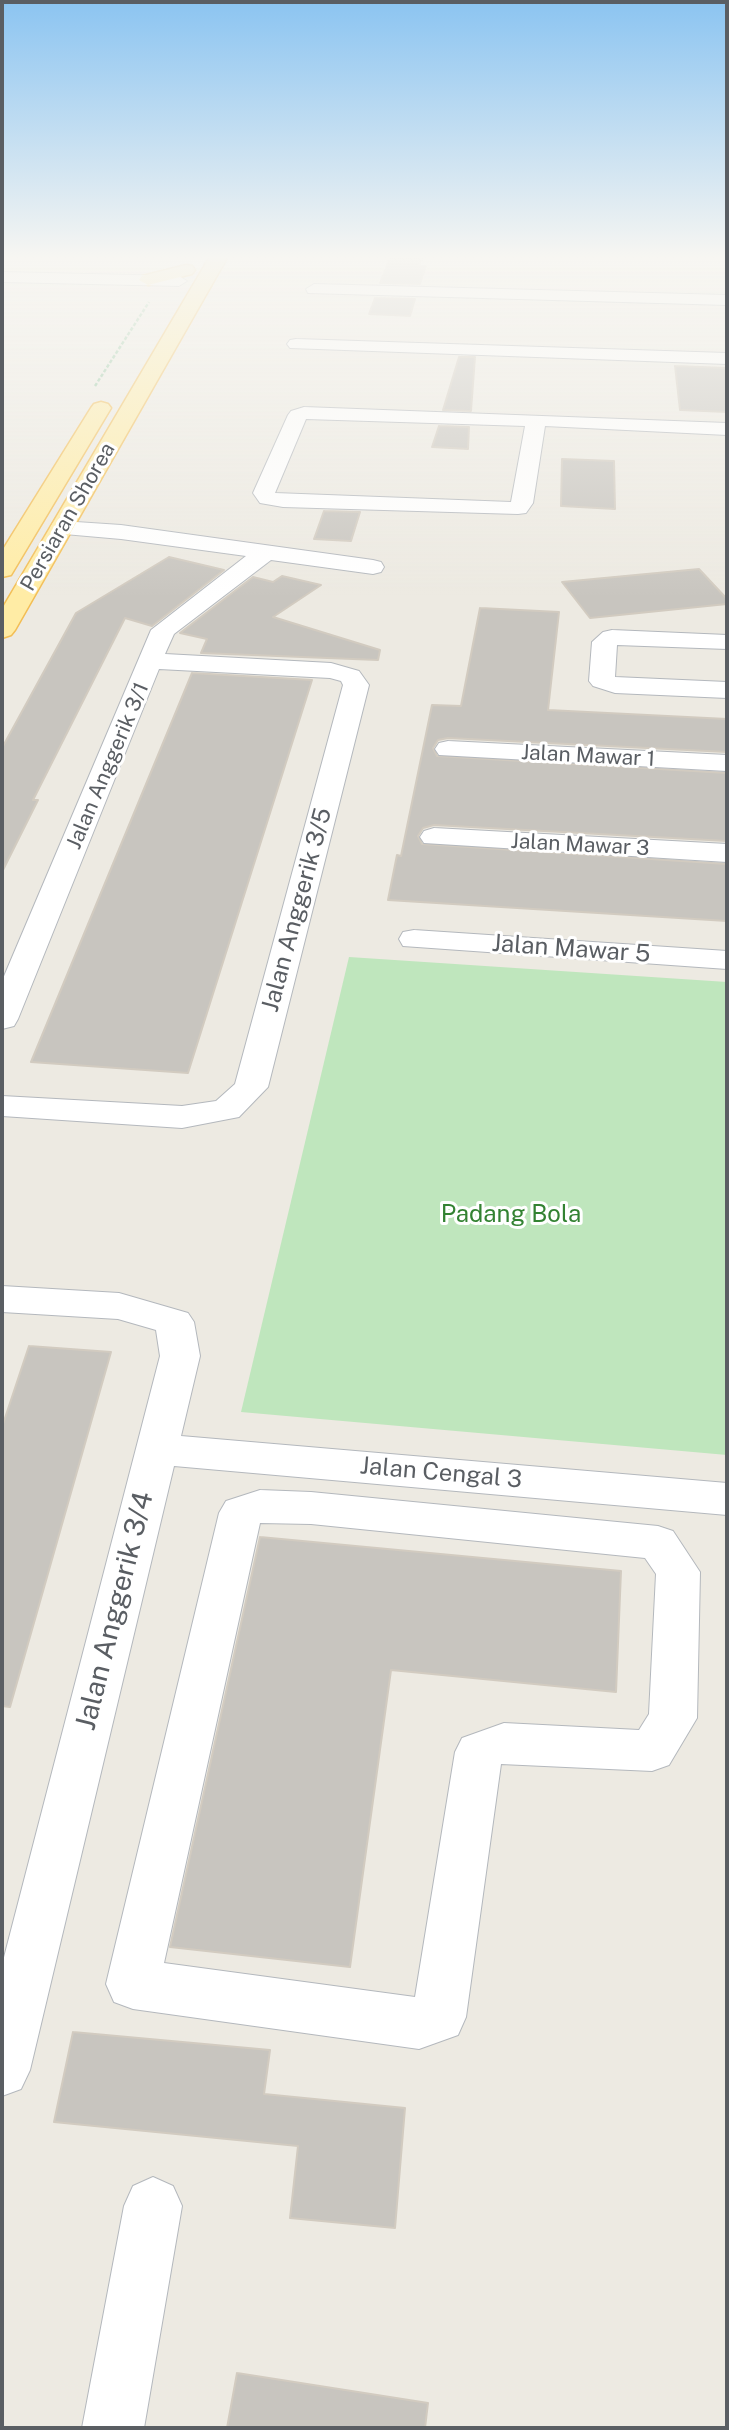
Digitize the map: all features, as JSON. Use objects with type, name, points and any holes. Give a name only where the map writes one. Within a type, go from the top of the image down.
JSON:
[{"type":"main road","name":"Persiaran Shorea","points":[[2,630],[152,371]]},
{"type":"main road","name":"Persiaran Shorea","points":[[4,567],[109,396]]},
{"type":"main road","points":[[51,489],[55,497],[52,523],[61,527]]},
{"type":"main road","points":[[4,567],[42,533],[61,527]]},
{"type":"street","points":[[536,420],[522,503],[518,508],[283,501],[268,498],[264,493],[298,415],[304,413],[536,420],[727,429]]},
{"type":"street","points":[[61,527],[121,532],[373,567]]},
{"type":"street","name":"Jalan Anggerik 3/1","points":[[2,1019],[163,630],[265,553]]},
{"type":"street","points":[[727,642],[612,637],[604,642],[602,663],[602,681],[615,685],[727,690]]},
{"type":"street","name":"Jalan Anggerik 3/5","points":[[2,1106],[182,1117],[227,1110],[251,1087],[356,685],[350,676],[331,671],[152,662]]},
{"type":"street","points":[[602,663],[727,670]]},
{"type":"street","name":"Jalan Mawar 1","points":[[448,749],[727,763]]},
{"type":"street","name":"Jalan Mawar 3","points":[[433,837],[727,853]]},
{"type":"street","name":"Jalan Mawar 5","points":[[414,939],[727,960]]},
{"type":"street","name":"Jalan Anggerik 3/4","points":[[2,1299],[119,1306],[174,1322],[180,1356],[2,2070]]},
{"type":"street","name":"Jalan Cengal 3","points":[[155,1449],[727,1499]]},
{"type":"street","points":[[311,1508],[320,1462]]},
{"type":"street","points":[[260,1506],[311,1508],[658,1543],[678,1572],[673,1718],[652,1751],[504,1742],[479,1752],[439,2017],[419,2023],[133,1984],[241,1513],[260,1506]]},
{"type":"street","points":[[113,2428],[153,2206]]},
{"type":"green space","name":"Padang Bola","points":[[349,957],[727,982],[727,1455],[241,1412]]},
{"type":"building","points":[[455,371],[474,371],[471,411],[443,410]]},
{"type":"building","points":[[676,371],[727,371],[727,412],[680,410]]},
{"type":"building","points":[[439,426],[469,427],[468,449],[432,447]]},
{"type":"building","points":[[562,459],[614,461],[615,509],[561,506]]},
{"type":"building","points":[[324,511],[360,512],[351,541],[314,539]]},
{"type":"building","points":[[169,557],[224,570],[152,626],[125,618],[33,800],[38,800],[2,872],[2,748],[76,613]]},
{"type":"building","points":[[699,569],[727,599],[727,604],[590,618],[562,582]]},
{"type":"building","points":[[282,576],[321,585],[273,617],[380,650],[378,660],[201,653],[207,639],[180,633],[253,577],[273,582]]},
{"type":"building","points":[[480,608],[559,612],[548,710],[727,719],[727,752],[448,738],[438,740],[433,748],[437,756],[727,773],[727,841],[434,825],[423,828],[418,836],[422,844],[727,864],[727,921],[388,900],[397,855],[401,856],[432,705],[461,706]]},
{"type":"building","points":[[192,673],[312,680],[188,1073],[31,1062]]},
{"type":"building","points":[[29,1346],[111,1352],[10,1707],[2,1706],[2,1427]]},
{"type":"building","points":[[260,1537],[621,1571],[616,1692],[391,1670],[350,1967],[170,1947]]},
{"type":"building","points":[[73,2032],[270,2050],[264,2094],[405,2108],[395,2228],[290,2218],[298,2146],[54,2122]]},
{"type":"building","points":[[237,2373],[428,2403],[425,2428],[227,2428]]}]
